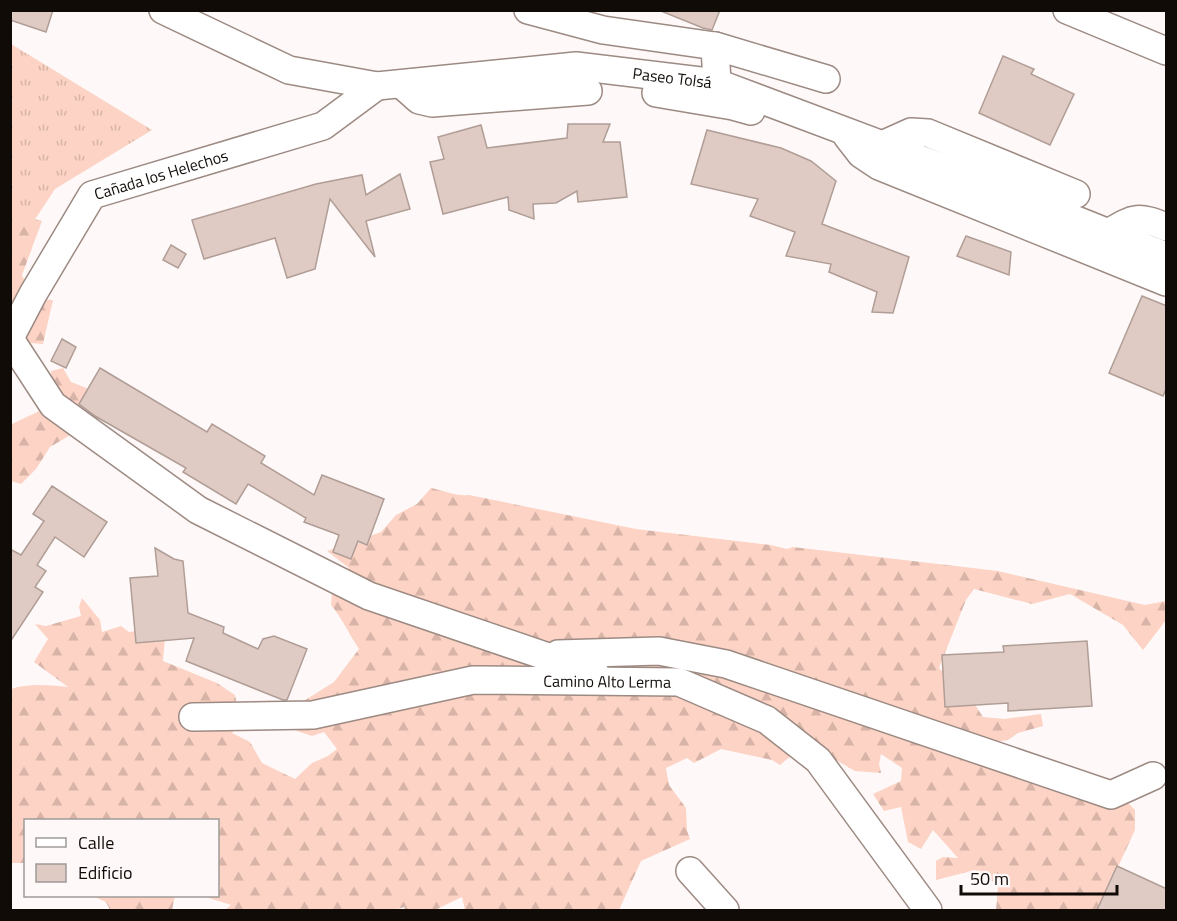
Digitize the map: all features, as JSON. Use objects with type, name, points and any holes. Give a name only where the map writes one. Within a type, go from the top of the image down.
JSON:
[{"type":"street","name":"Paseo Tolsá","points":[[163,10],[289,70],[389,85],[576,66],[717,83],[1167,256]]},
{"type":"street","points":[[528,10],[603,30],[715,46],[826,79]]},
{"type":"street","points":[[1067,10],[1167,51]]},
{"type":"street","points":[[715,46],[717,83]]},
{"type":"street","points":[[604,69],[628,85],[646,92],[733,106],[813,130]]},
{"type":"street","points":[[389,85],[419,100],[432,103],[588,91]]},
{"type":"street","name":"Cañada los Helechos","points":[[10,339],[33,294],[92,195],[323,126],[389,85]]},
{"type":"street","points":[[843,130],[861,154],[879,166],[1167,282]]},
{"type":"street","points":[[882,145],[912,132],[928,133],[1076,194]]},
{"type":"street","points":[[1108,232],[1132,219],[1148,219],[1167,227]]},
{"type":"street","points":[[10,339],[53,405],[198,510],[369,596],[619,681]]},
{"type":"street","points":[[538,655],[659,651],[726,664],[1111,795],[1154,776]]},
{"type":"street","name":"Camino Alto Lerma","points":[[193,717],[313,715],[473,680],[679,682],[767,720],[819,760],[928,910]]},
{"type":"street","points":[[690,871],[726,910]]},
{"type":"green space","points":[[11,44],[152,130],[55,189],[11,256]]},
{"type":"green space","points":[[10,213],[42,221],[22,275],[33,299],[53,300],[43,344],[30,343],[12,348]]},
{"type":"green space","points":[[63,368],[71,382],[120,401],[114,413],[94,421],[50,447],[36,469],[21,484],[11,481],[10,425],[52,405],[51,371]]},
{"type":"green space","points":[[431,488],[636,529],[771,545],[787,549],[793,547],[998,571],[1145,605],[1166,601],[1166,620],[1143,650],[1123,625],[1070,594],[1032,604],[974,589],[966,600],[939,668],[972,700],[983,717],[1004,719],[1041,714],[1043,726],[1018,733],[1008,740],[984,744],[1116,791],[1135,810],[1135,830],[1098,910],[996,910],[998,885],[975,870],[936,880],[936,861],[943,857],[958,858],[933,830],[921,849],[908,842],[901,807],[884,811],[873,794],[901,781],[902,768],[881,754],[879,764],[881,773],[855,771],[829,756],[792,755],[780,765],[772,760],[721,749],[694,763],[687,758],[666,768],[669,785],[686,808],[687,830],[690,839],[641,861],[619,910],[465,910],[462,897],[435,910],[404,910],[405,907],[393,910],[225,910],[231,905],[206,897],[219,897],[219,819],[24,819],[24,863],[11,863],[11,689],[32,685],[68,687],[34,662],[48,639],[35,624],[46,626],[81,616],[79,607],[82,598],[100,620],[102,632],[121,626],[129,632],[154,629],[165,637],[163,661],[217,683],[235,695],[241,721],[232,733],[250,742],[262,763],[295,779],[312,763],[337,749],[324,732],[312,736],[294,730],[299,704],[334,682],[359,649],[331,605],[332,592],[349,568],[327,551],[336,548],[349,550],[365,538],[381,532],[396,515],[417,504]]},
{"type":"green space","points":[[95,897],[175,897],[172,910],[110,910],[106,902]]},
{"type":"building","points":[[10,10],[53,10],[46,32],[10,20]]},
{"type":"building","points":[[720,10],[712,30],[661,11]]},
{"type":"building","points":[[1003,56],[1034,69],[1031,74],[1074,94],[1050,145],[979,113]]},
{"type":"building","points":[[568,124],[610,124],[603,142],[620,142],[627,197],[578,202],[577,191],[556,203],[533,204],[534,219],[509,210],[508,197],[443,214],[430,162],[444,159],[438,137],[481,125],[487,148],[567,138]]},
{"type":"building","points":[[707,130],[781,148],[811,161],[836,181],[822,224],[909,257],[893,313],[872,312],[877,292],[829,272],[831,264],[786,256],[795,232],[750,216],[758,199],[691,184]]},
{"type":"building","points":[[400,174],[410,209],[366,221],[375,257],[330,199],[315,269],[287,278],[275,238],[204,259],[192,220],[316,184],[362,175],[366,195]]},
{"type":"building","points":[[966,236],[1011,252],[1009,275],[957,256]]},
{"type":"building","points":[[171,245],[186,254],[178,268],[163,260]]},
{"type":"building","points":[[1142,296],[1167,306],[1167,387],[1163,396],[1109,373]]},
{"type":"building","points":[[62,339],[76,347],[66,368],[51,361]]},
{"type":"building","points":[[100,368],[207,432],[212,424],[265,456],[261,463],[314,495],[322,475],[384,499],[367,545],[358,541],[351,559],[333,552],[339,535],[304,522],[306,518],[248,484],[236,504],[183,472],[186,468],[95,416],[79,404]]},
{"type":"building","points":[[52,486],[107,522],[84,557],[55,537],[37,565],[46,571],[35,587],[43,592],[10,642],[10,549],[21,555],[44,521],[33,514]]},
{"type":"building","points":[[155,548],[174,559],[183,561],[188,613],[224,627],[223,633],[258,649],[263,639],[274,636],[307,649],[287,700],[186,661],[194,638],[136,643],[130,578],[158,576]]},
{"type":"building","points":[[1087,641],[1092,706],[1008,711],[1008,703],[945,707],[942,655],[1004,652],[1003,646]]},
{"type":"building","points":[[1117,866],[1167,889],[1167,910],[1097,910]]}]
